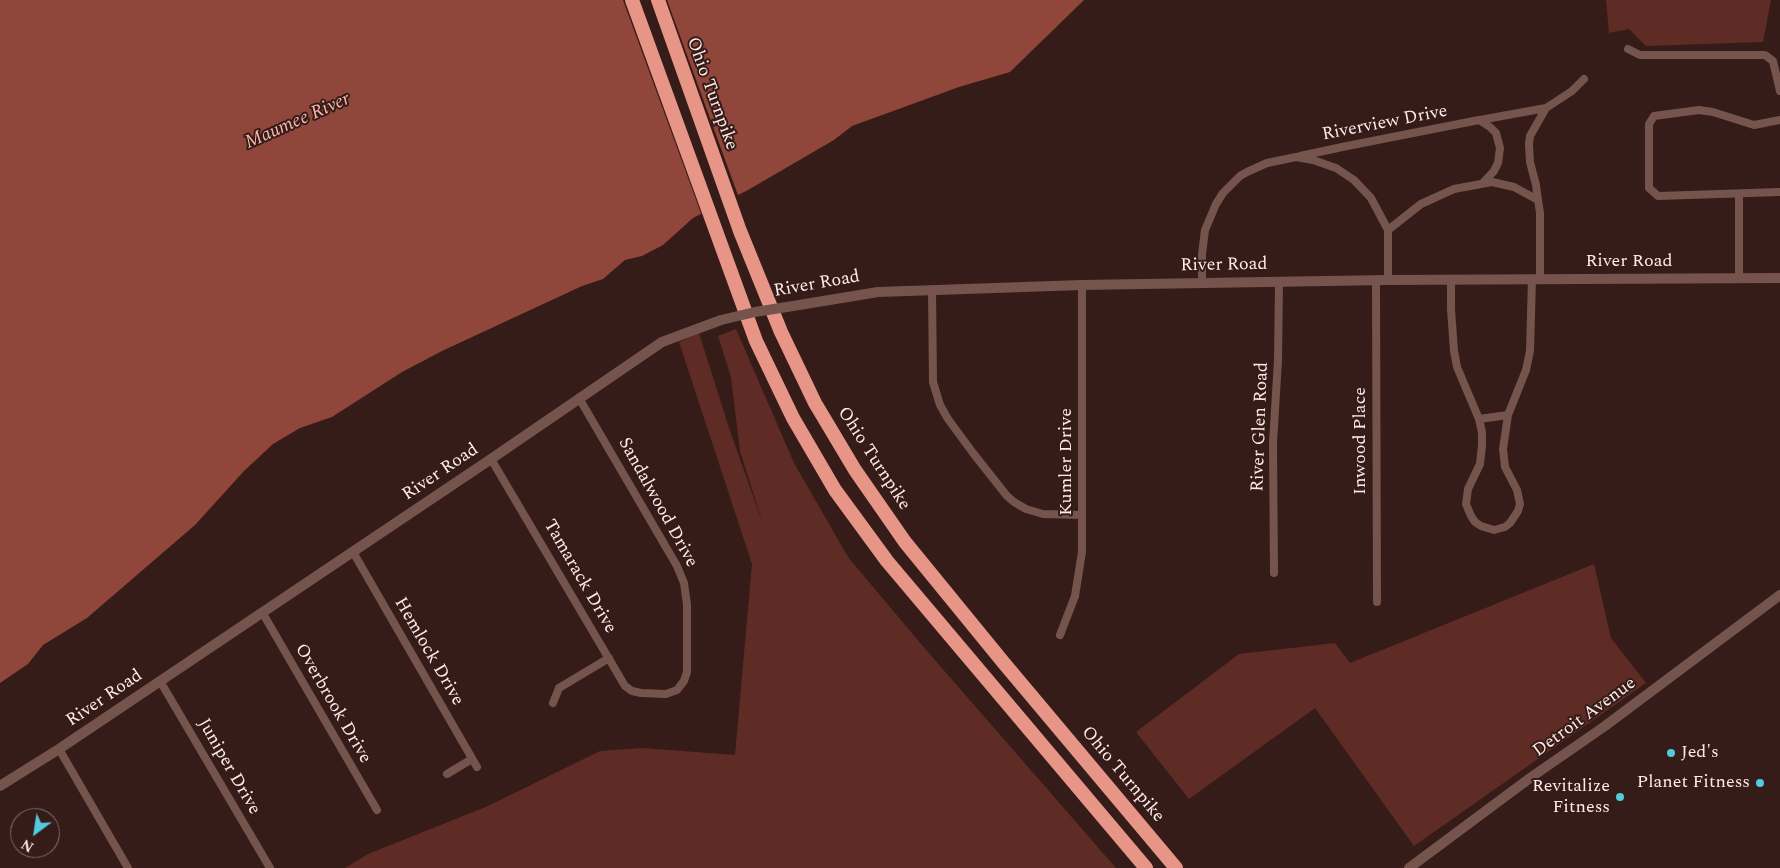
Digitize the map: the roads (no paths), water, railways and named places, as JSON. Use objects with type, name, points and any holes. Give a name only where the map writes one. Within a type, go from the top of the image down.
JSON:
[{"type":"highway","points":[[632,0],[756,341],[793,418],[835,490],[887,561],[1146,868]]},
{"type":"highway","name":"Ohio Turnpike","points":[[658,0],[740,231],[782,332],[815,403],[855,470],[905,542],[1176,868]]},
{"type":"street","points":[[1628,49],[1640,55],[1766,55],[1773,61],[1780,90]]},
{"type":"street","name":"Riverview Drive","points":[[1202,282],[1202,254],[1205,230],[1212,210],[1223,193],[1240,176],[1247,172],[1267,163],[1546,108],[1572,91],[1584,79]]},
{"type":"street","points":[[1451,280],[1450,309],[1457,367],[1479,419],[1482,432],[1482,455],[1475,477],[1468,489],[1466,504],[1470,516],[1475,522],[1494,530],[1505,527],[1510,523],[1520,504],[1517,490],[1508,476],[1504,458],[1505,430],[1508,415],[1526,370],[1530,352],[1540,213],[1530,162],[1529,144],[1530,136],[1546,108]]},
{"type":"street","points":[[1780,120],[1754,125],[1713,112],[1699,110],[1654,116],[1649,124],[1649,188],[1658,196],[1780,192]]},
{"type":"street","points":[[1479,120],[1496,133],[1500,148],[1498,162],[1494,171],[1483,183]]},
{"type":"street","points":[[1296,157],[1325,163],[1354,180],[1371,198],[1388,230],[1388,280]]},
{"type":"street","points":[[1388,230],[1415,208],[1435,196],[1468,185],[1492,182],[1514,187],[1538,200]]},
{"type":"street","points":[[1739,194],[1739,278]]},
{"type":"street","name":"River Road","points":[[0,786],[59,749],[492,459],[662,342],[687,331],[721,320],[755,312],[878,292],[1202,282],[1780,278]]},
{"type":"street","name":"Inwood Place","points":[[1376,281],[1377,602]]},
{"type":"street","name":"River Glen Road","points":[[1274,574],[1273,443],[1278,360],[1279,282]]},
{"type":"street","name":"Kumler Drive","points":[[1060,635],[1075,596],[1082,552],[1082,285]]},
{"type":"street","points":[[932,290],[933,382],[938,400],[948,419],[1007,496],[1014,502],[1026,509],[1043,514],[1082,515]]},
{"type":"street","name":"Sandalwood Drive","points":[[579,398],[678,566],[684,583],[687,605],[687,672],[684,681],[677,690],[666,694],[652,694]]},
{"type":"street","points":[[1479,419],[1508,415]]},
{"type":"street","name":"Tamarack Drive","points":[[492,459],[625,686],[632,691],[652,694]]},
{"type":"street","name":"Hemlock Drive","points":[[352,552],[477,767]]},
{"type":"street","name":"Detroit Avenue","points":[[1416,866],[1530,778],[1605,726],[1780,595]]},
{"type":"street","name":"Overbrook Drive","points":[[262,612],[377,810]]},
{"type":"street","points":[[553,703],[559,688],[608,658]]},
{"type":"street","name":"Juniper Drive","points":[[160,681],[270,868]]},
{"type":"street","points":[[59,749],[128,868]]},
{"type":"street","points":[[447,774],[472,759]]},
{"type":"water","name":"Maumee River","points":[[0,0],[1084,0],[1010,72],[959,87],[852,126],[834,140],[748,190],[693,218],[663,245],[642,256],[625,260],[603,279],[582,286],[442,351],[402,372],[332,417],[300,428],[273,444],[244,471],[195,525],[87,618],[43,645],[28,664],[0,683]]},
{"type":"place","name":"Jed's","points":[[1671,753]]},
{"type":"place","name":"Planet Fitness","points":[[1760,783]]},
{"type":"place","name":"Revitalize Fitness","points":[[1620,797]]}]
